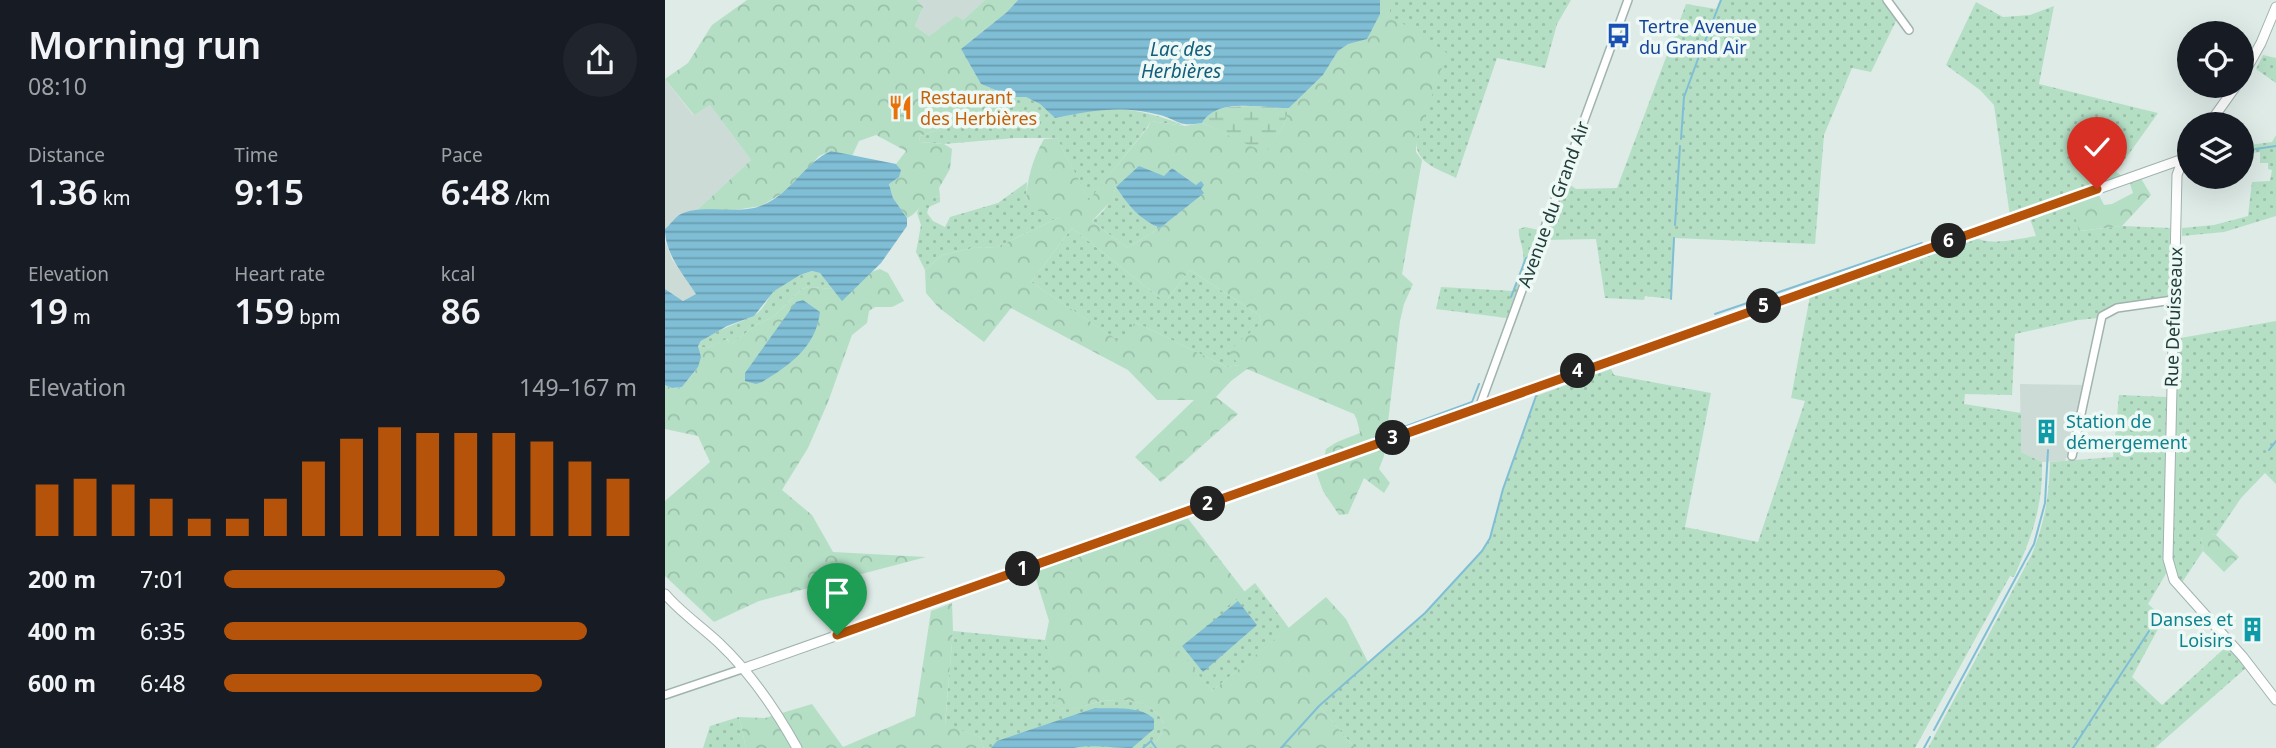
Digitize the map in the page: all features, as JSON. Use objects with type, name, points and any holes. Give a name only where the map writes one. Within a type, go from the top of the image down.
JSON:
[{"type":"street","name":"Avenue du Grand Air","points":[[1479,408],[1628,0]]},
{"type":"street","points":[[1887,0],[1909,30]]},
{"type":"street","points":[[2254,56],[2276,7]]},
{"type":"street","points":[[665,695],[2177,158]]},
{"type":"street","name":"Rue Defuisseaux","points":[[2177,176],[2168,532],[2171,570],[2174,580],[2186,595],[2243,657],[2276,700]]},
{"type":"street","points":[[2072,456],[2102,316],[2117,308],[2173,300]]},
{"type":"street","points":[[667,599],[720,644],[742,669],[773,707],[797,748]]},
{"type":"shaded area","points":[[917,0],[985,0],[963,20],[955,17],[929,36],[915,26],[923,7]]},
{"type":"shaded area","points":[[665,79],[693,115],[710,105],[751,160],[696,211],[681,214],[665,229]]},
{"type":"shaded area","points":[[665,241],[672,259],[696,294],[683,301],[665,289]]},
{"type":"shaded area","points":[[2020,384],[2088,385],[2072,456],[2065,461],[2042,462],[2021,452]]},
{"type":"green space","points":[[747,0],[917,0],[923,7],[915,26],[929,36],[956,16],[963,20],[985,0],[1018,0],[961,49],[981,84],[990,88],[983,106],[973,115],[960,116],[943,128],[920,136],[919,142],[944,144],[952,149],[950,169],[939,188],[940,196],[924,202],[907,218],[893,198],[889,183],[901,170],[896,164],[906,151],[876,135],[859,141],[852,156],[831,151],[819,156],[789,189],[761,206],[728,211],[696,211],[751,160],[710,105],[694,115],[665,79],[688,63],[712,25]]},
{"type":"green space","points":[[1380,0],[1390,0],[1390,15],[1447,53],[1416,141],[1416,152],[1422,160],[1402,274],[1413,284],[1400,321],[1384,456],[1379,469],[1390,483],[1384,493],[1364,478],[1348,514],[1339,515],[1323,491],[1314,466],[1323,463],[1326,449],[1360,433],[1354,414],[1247,369],[1216,397],[1238,414],[1161,482],[1135,457],[1194,400],[1157,400],[1128,370],[1011,308],[984,342],[938,307],[926,293],[925,270],[942,255],[973,248],[997,247],[1060,217],[1039,211],[1026,203],[1031,170],[1044,139],[1057,138],[1089,200],[1149,126],[1150,121],[1185,126],[1202,123],[1266,152],[1284,125],[1289,108],[1323,75],[1338,51],[1380,14]],"holes":[[[1172,168],[1203,193],[1160,228],[1127,248],[1092,221],[1111,201],[1116,187],[1164,177]],[[1072,228],[1160,298],[1168,298],[1190,270],[1259,315],[1261,322],[1236,344],[1230,354],[1239,365],[1227,367],[1135,322],[1122,343],[1031,282]]]},
{"type":"green space","points":[[1390,0],[1571,0],[1557,24],[1545,68],[1497,58],[1456,178],[1430,165],[1417,149],[1390,15]]},
{"type":"green space","points":[[1720,0],[1883,0],[1897,19],[1871,72],[1852,68],[1824,135],[1815,244],[1675,238],[1671,299],[1645,296],[1644,300],[1605,298],[1596,239],[1543,240],[1566,182],[1576,189],[1617,188],[1686,4],[1716,9]]},
{"type":"green space","points":[[1976,2],[2003,17],[2030,15],[2054,6],[2039,84],[2158,113],[2116,172],[2122,176],[2010,216],[1994,105],[1980,90],[1946,65]]},
{"type":"green space","points":[[2263,55],[2276,58],[2276,83],[2256,69]]},
{"type":"green space","points":[[990,88],[1012,97],[1026,97],[1040,104],[1055,118],[1087,110],[1120,109],[1154,115],[1185,126],[1150,121],[1089,201],[1057,138],[1015,138],[944,144],[919,142],[920,136],[943,128],[960,116],[973,115],[983,106]]},
{"type":"green space","points":[[1249,106],[1289,108],[1284,125],[1266,153],[1202,123],[1217,110]]},
{"type":"green space","points":[[2276,135],[2276,216],[2224,232],[2182,236],[2182,228],[2214,225],[2248,216],[2254,182],[2270,181],[2272,170],[2268,169],[2268,163],[2260,163],[2260,152],[2254,153],[2254,144],[2272,142]]},
{"type":"green space","points":[[2140,177],[2151,195],[2122,226],[2079,231],[2071,202],[2098,193],[2104,205],[2112,204],[2133,193],[2129,181]]},
{"type":"green space","points":[[1027,182],[1026,203],[1062,216],[997,247],[973,248],[942,255],[925,270],[916,252],[921,225],[917,213],[925,201],[940,196],[940,202],[929,207],[927,213],[933,221],[945,227],[950,217],[998,203]]},
{"type":"green space","points":[[1116,187],[1135,211],[1160,228],[1127,248],[1092,221],[1107,206]]},
{"type":"green space","points":[[2071,202],[2080,231],[2122,226],[2170,228],[2169,298],[2102,311],[2098,318],[2015,334],[2012,395],[1965,394],[1964,404],[2021,413],[2021,452],[2042,462],[2041,493],[2031,534],[2014,577],[2010,576],[1915,748],[1355,748],[1319,706],[1425,613],[1482,551],[1490,538],[1503,489],[1536,396],[1611,369],[1614,375],[1711,393],[1685,527],[1758,542],[1805,401],[1791,398],[1810,296],[1973,236],[1995,242],[2036,236],[2029,216]]},
{"type":"green space","points":[[1525,227],[1539,230],[1507,318],[1436,309],[1441,287],[1513,291],[1523,262],[1519,229]]},
{"type":"green space","points":[[1072,228],[1160,298],[1168,298],[1190,270],[1259,315],[1261,322],[1239,365],[1227,367],[1135,322],[1123,344],[1031,282]]},
{"type":"green space","points":[[880,269],[888,273],[904,301],[892,307],[875,307],[869,311],[867,323],[852,335],[808,448],[782,490],[812,515],[833,552],[926,557],[759,601],[714,622],[665,576],[665,501],[710,462],[698,436],[665,429],[665,385],[672,388],[682,387],[694,373],[699,359],[698,346],[706,348],[727,339],[730,345],[756,325],[773,317],[802,289],[833,289],[842,300],[871,272]]},
{"type":"green space","points":[[812,271],[820,273],[833,289],[802,289],[773,317],[756,325],[729,346],[728,339],[706,348],[698,346],[708,336],[756,314],[781,285]]},
{"type":"green space","points":[[2276,321],[2276,484],[2265,473],[2241,498],[2216,535],[2201,538],[2203,551],[2181,584],[2172,564],[2175,339]]},
{"type":"green space","points":[[2119,395],[2167,397],[2164,547],[2167,572],[2148,604],[2164,618],[2132,677],[2162,705],[2227,646],[2247,667],[2155,748],[1928,748],[2032,554],[2045,509],[2050,462],[2113,457]]},
{"type":"green space","points":[[1186,516],[1245,592],[1177,648],[1212,691],[1326,597],[1346,619],[1369,664],[1319,706],[1355,748],[1149,748],[1157,741],[1165,726],[1155,711],[1147,706],[1121,700],[1068,709],[1053,704],[1062,694],[1045,640],[1049,621],[1033,569]]},
{"type":"green space","points":[[2207,533],[2216,535],[2239,557],[2224,572],[2203,551],[2201,538]]},
{"type":"green space","points":[[1255,583],[1289,628],[1212,691],[1176,648]]},
{"type":"green space","points":[[952,603],[953,631],[945,724],[980,737],[984,748],[746,748],[739,717],[765,718],[812,704],[843,747],[915,716],[931,611]]},
{"type":"green space","points":[[953,631],[1045,640],[1063,694],[1054,704],[1069,709],[1103,701],[1131,701],[1155,711],[1165,726],[1157,741],[1149,748],[984,748],[980,737],[945,725]]},
{"type":"green space","points":[[739,717],[746,748],[703,748],[710,726]]},
{"type":"water","name":"Lac des Herbières","points":[[1018,0],[1380,0],[1380,14],[1367,39],[1348,44],[1338,51],[1323,75],[1289,108],[1230,107],[1219,109],[1202,123],[1188,124],[1160,115],[1120,109],[1055,118],[1040,104],[1026,97],[1012,97],[981,84],[961,49]]},
{"type":"water","points":[[831,151],[896,164],[901,170],[899,177],[889,184],[893,198],[907,218],[907,226],[881,263],[842,301],[820,273],[812,271],[800,275],[774,291],[754,316],[727,326],[701,341],[698,346],[701,357],[698,367],[682,387],[672,388],[665,385],[665,289],[683,301],[696,294],[671,255],[665,229],[679,215],[690,211],[743,210],[763,205],[782,193],[813,163]]},
{"type":"water","points":[[1139,166],[1164,176],[1172,168],[1196,185],[1201,181],[1204,193],[1160,228],[1135,211],[1116,187]]},
{"type":"water","points":[[803,300],[820,312],[818,324],[807,345],[792,362],[762,382],[756,384],[745,381],[745,373],[796,302]]},
{"type":"water","points":[[1238,601],[1257,625],[1203,672],[1182,646]]},
{"type":"water","points":[[1095,708],[1142,712],[1154,719],[1154,729],[1132,748],[991,748],[997,741]]},
{"type":"waterway","points":[[1705,41],[1721,0]]},
{"type":"waterway","points":[[1681,139],[1684,97],[1702,48]]},
{"type":"waterway","points":[[1675,225],[1680,146]]},
{"type":"waterway","points":[[2254,149],[2276,146]]},
{"type":"waterway","points":[[1671,299],[1674,238]]},
{"type":"waterway","points":[[1715,314],[1922,243]]},
{"type":"waterway","points":[[1511,297],[1526,258]]},
{"type":"waterway","points":[[1374,438],[1472,402],[1479,384]]},
{"type":"waterway","points":[[1281,748],[1319,706],[1425,613],[1482,551],[1490,538],[1503,489],[1536,396]]},
{"type":"waterway","points":[[2269,450],[2276,441]]},
{"type":"waterway","points":[[1934,730],[2034,544],[2045,503],[2048,450]]},
{"type":"waterway","points":[[2073,748],[2149,631]]},
{"type":"waterway","points":[[1924,748],[1930,737]]},
{"type":"waterway","points":[[1143,748],[1151,741],[1156,748]]},
{"type":"place","name":"Tertre Avenue du Grand Air","points":[[1619,36]]},
{"type":"place","name":"Restaurant des Herbières","points":[[900,107]]},
{"type":"place","name":"Station de démergement","points":[[2046,431]]},
{"type":"place","name":"Danses et Loisirs","points":[[2253,629]]},
{"type":"route","points":[[837,635],[2097,189]]}]
